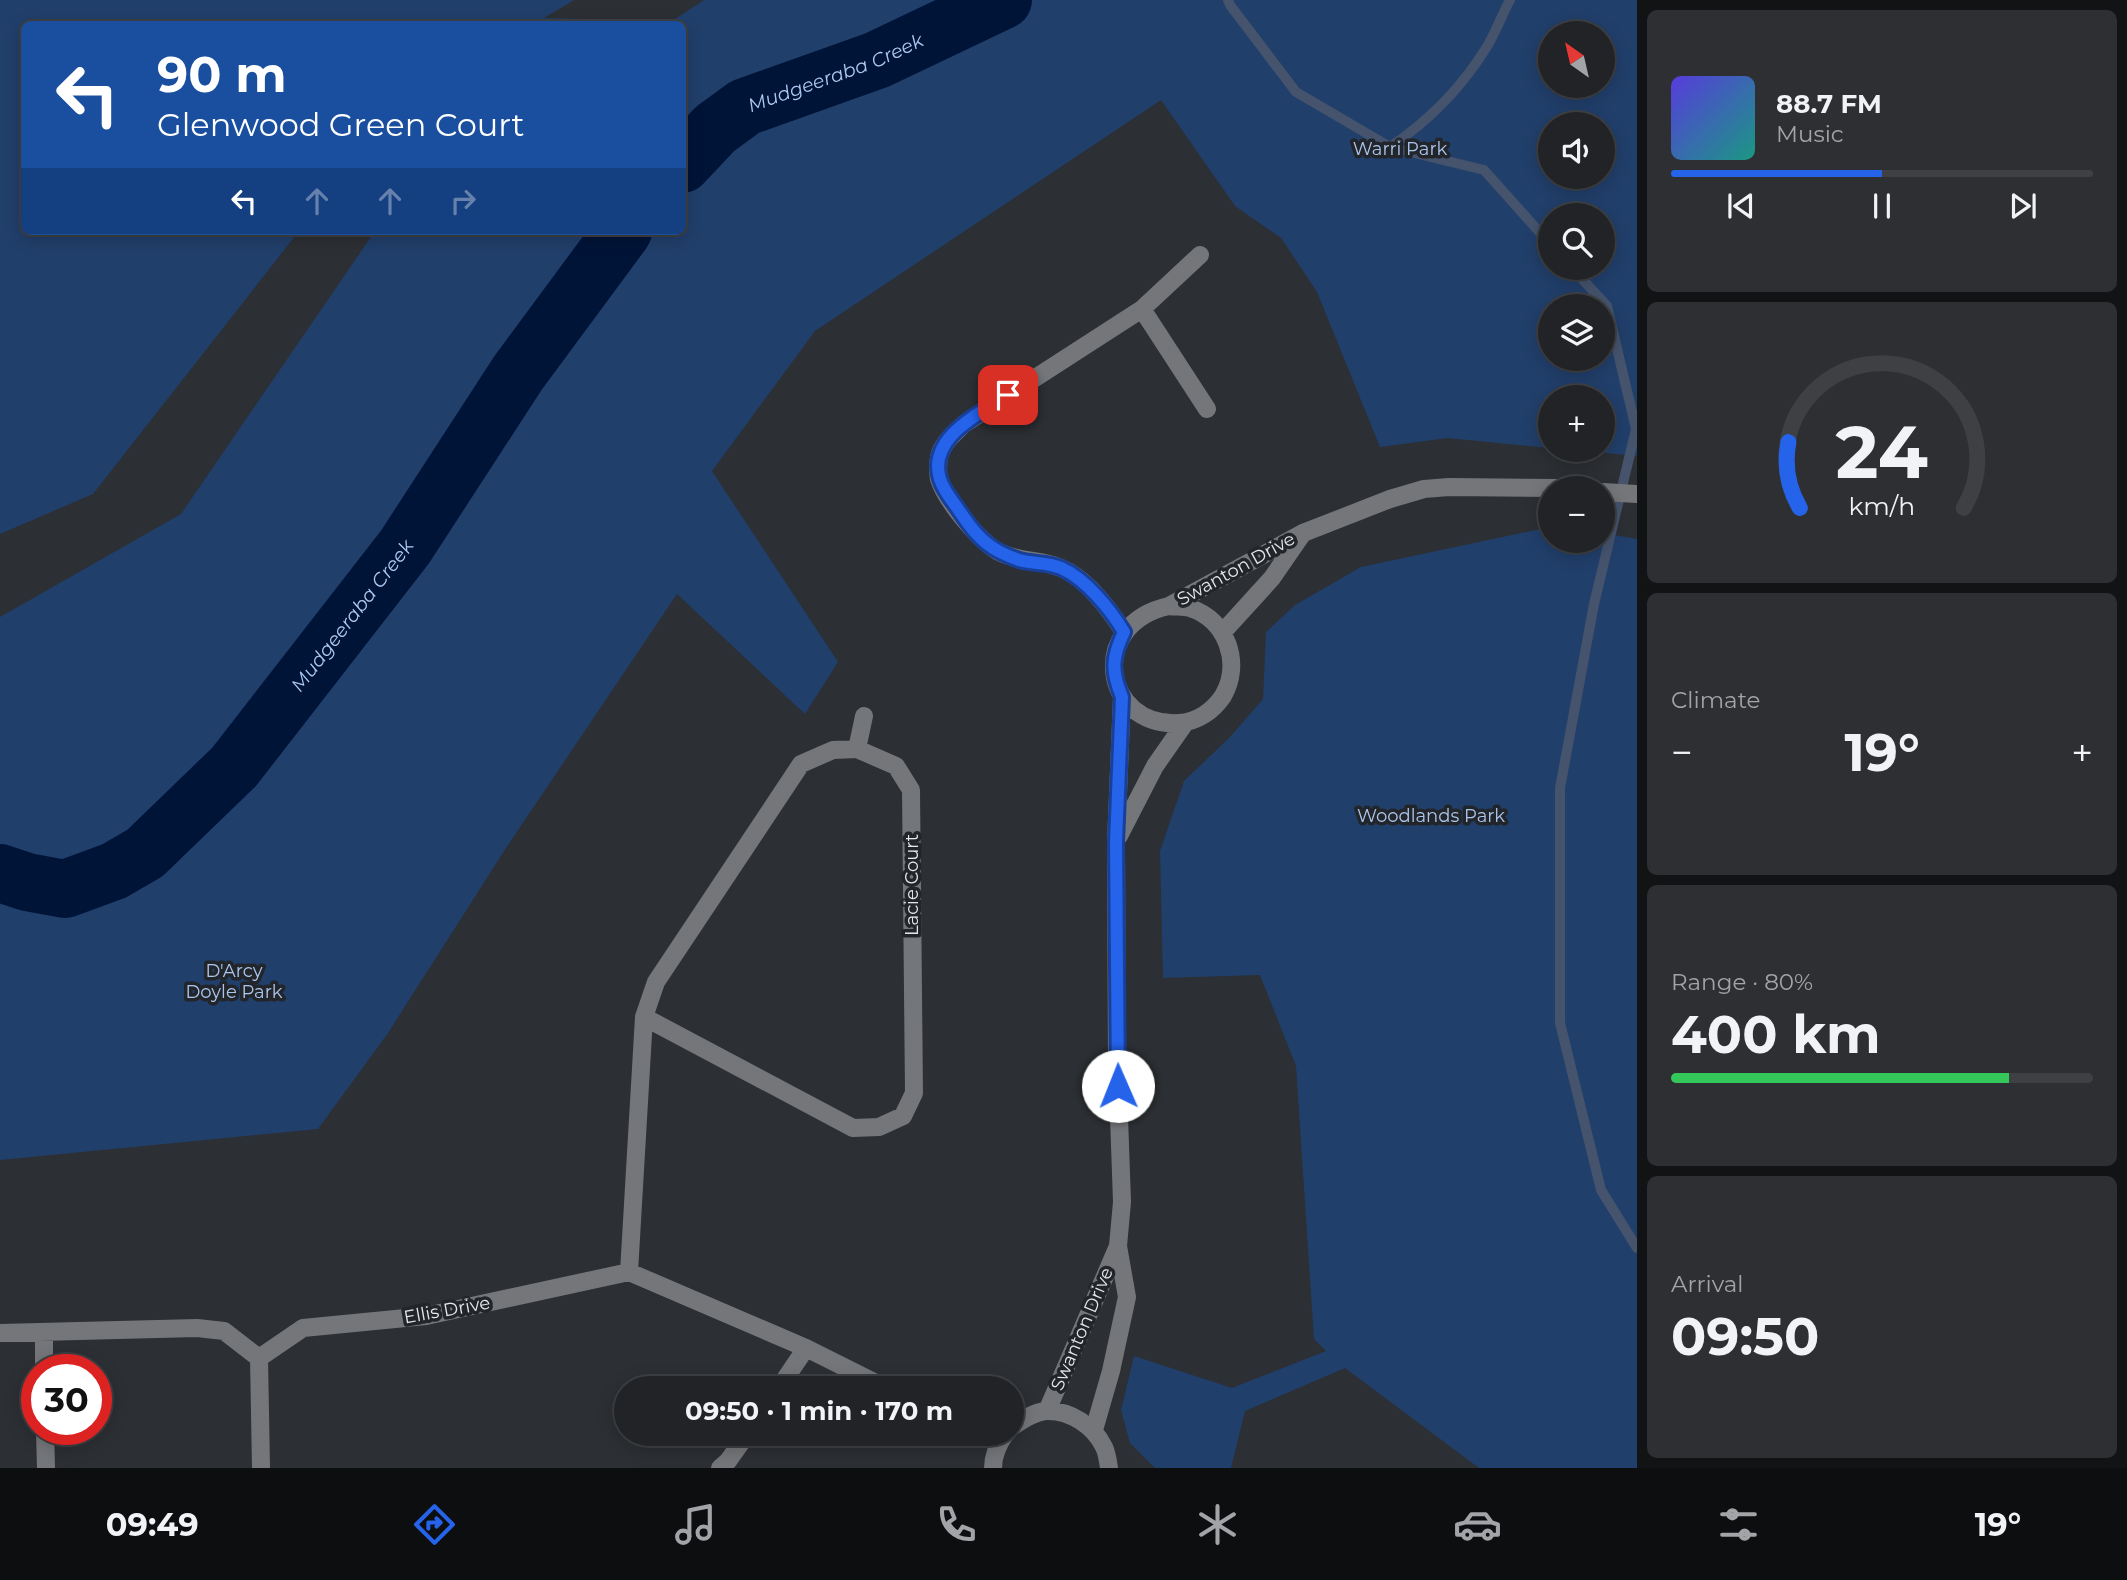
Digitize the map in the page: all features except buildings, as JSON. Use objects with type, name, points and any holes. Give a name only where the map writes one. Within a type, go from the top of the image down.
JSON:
[{"type":"street","points":[[1124,632],[1110,610],[1087,586],[1062,568],[1020,560],[997,551],[973,532],[939,478],[939,457],[944,443],[964,424],[1142,309],[1200,255]]},
{"type":"street","points":[[1142,309],[1207,409]]},
{"type":"street","name":"Swanton Drive","points":[[1024,1419],[1047,1411],[1072,1416],[1094,1430],[1128,1297],[1118,1246],[1122,1202],[1117,1060],[1116,842],[1122,697],[1115,681],[1113,664],[1116,647],[1124,632],[1136,619],[1152,610],[1169,606],[1303,533],[1390,499],[1424,489],[1449,486],[1538,488]]},
{"type":"street","points":[[1615,493],[1637,494]]},
{"type":"street","name":"Swanton Drive","points":[[1222,632],[1272,578],[1303,533]]},
{"type":"street","name":"Swanton Drive","points":[[1116,842],[1155,766],[1185,723],[1203,716],[1218,704],[1228,687],[1232,668],[1230,649],[1222,632],[1208,617],[1190,608],[1169,606]]},
{"type":"street","points":[[1122,697],[1134,710],[1150,720],[1167,724],[1185,723]]},
{"type":"street","points":[[862,1376],[806,1348],[629,1272],[644,1017],[656,982],[802,764],[833,750],[858,749],[864,716]]},
{"type":"street","name":"Lacie Court","points":[[644,1017],[853,1128],[879,1127],[903,1116],[914,1093],[911,790],[896,766],[858,749]]},
{"type":"street","name":"Swanton Drive","points":[[1047,1411],[1118,1246]]},
{"type":"street","name":"Ellis Drive","points":[[259,1358],[303,1328],[426,1316],[629,1272]]},
{"type":"street","points":[[0,1333],[197,1328],[224,1331],[259,1358],[261,1468]]},
{"type":"street","points":[[44,1332],[44,1354]]},
{"type":"street","points":[[787,1376],[806,1348]]},
{"type":"street","points":[[1094,1430],[1105,1448],[1109,1468]]},
{"type":"street","points":[[46,1445],[46,1468]]},
{"type":"street","points":[[720,1468],[729,1461],[739,1446]]},
{"type":"street","points":[[993,1468],[999,1446]]},
{"type":"green space","points":[[0,0],[574,0],[544,18],[672,21],[21,21],[21,235],[296,235],[93,494],[0,534]]},
{"type":"green space","points":[[704,0],[1637,0],[1637,456],[1615,454],[1615,385],[1538,385],[1538,447],[1448,438],[1380,447],[1317,292],[1281,238],[1235,206],[1161,100],[815,331],[712,471],[838,662],[805,714],[677,594],[506,848],[388,1033],[318,1129],[0,1160],[0,617],[181,514],[372,235],[686,235],[686,21],[672,21]]},
{"type":"green space","name":"Woodlands Park","points":[[1538,530],[1538,553],[1615,553],[1615,535],[1637,539],[1637,1468],[1479,1468],[1345,1368],[1245,1411],[1231,1468],[1155,1468],[1130,1443],[1121,1410],[1134,1356],[1232,1388],[1326,1351],[1314,1339],[1296,1066],[1260,975],[1163,978],[1160,851],[1184,781],[1230,737],[1263,699],[1266,632],[1295,605],[1361,567]]},
{"type":"waterway","name":"Mudgeeraba Creek","points":[[686,160],[715,129],[745,107],[877,60],[1003,0]]},
{"type":"waterway","points":[[1228,0],[1296,92],[1390,147],[1484,170],[1538,231]]},
{"type":"waterway","points":[[1390,147],[1432,114],[1457,88],[1488,45],[1510,0]]},
{"type":"waterway","name":"Mudgeeraba Creek","points":[[0,873],[27,882],[65,889],[114,871],[145,853],[234,767],[405,547],[518,373],[620,235]]},
{"type":"waterway","points":[[1583,280],[1607,306],[1636,429],[1594,604],[1560,788],[1560,1023],[1601,1190],[1637,1248]]},
{"type":"route","points":[[1008,395],[964,424],[944,443],[939,457],[939,478],[973,532],[997,551],[1020,560],[1062,568],[1087,586],[1110,610],[1124,632],[1116,647],[1113,664],[1115,681],[1122,697],[1116,842],[1118,1086]]},
{"type":"park label","name":"Warri Park","points":[[1400,149]]},
{"type":"park label","name":"D'Arcy Doyle Park","points":[[234,981]]}]
